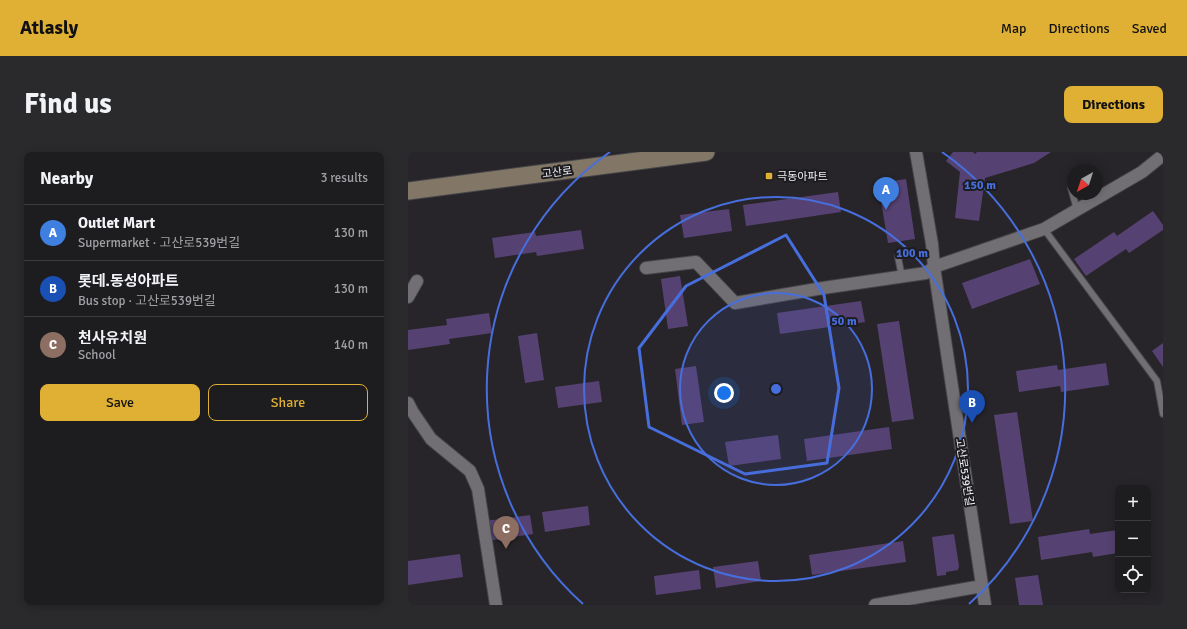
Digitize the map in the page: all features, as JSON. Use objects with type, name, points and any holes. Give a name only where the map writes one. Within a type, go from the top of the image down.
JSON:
[{"type":"street","name":"고산로","points":[[408,191],[706,152]]},
{"type":"street","name":"고산로539번길","points":[[916,152],[932,244],[934,267],[985,605]]},
{"type":"street","points":[[646,268],[696,262],[735,303],[926,272],[934,267],[1044,229],[1142,172],[1163,155]]},
{"type":"street","points":[[408,297],[417,281]]},
{"type":"street","points":[[408,403],[431,439],[470,471],[478,489],[496,605]]},
{"type":"street","points":[[875,605],[982,586]]},
{"type":"lane","points":[[1074,200],[1077,210]]},
{"type":"lane","points":[[1044,229],[1157,381],[1163,414]]},
{"type":"lane","points":[[898,257],[902,276]]},
{"type":"highlighted area","points":[[786,235],[824,295],[839,388],[827,463],[745,474],[649,427],[639,348],[686,286]]},
{"type":"building","points":[[953,152],[973,152],[975,154],[977,152],[1051,152],[1034,163],[985,178],[979,221],[955,218],[960,172],[946,161]]},
{"type":"building","points":[[906,179],[915,239],[888,243],[878,183]]},
{"type":"building","points":[[838,192],[841,212],[746,226],[743,205]]},
{"type":"building","points":[[729,209],[732,231],[684,238],[680,215]]},
{"type":"building","points":[[1153,211],[1163,225],[1163,230],[1129,253],[1126,249],[1086,276],[1074,259],[1114,232],[1117,236]]},
{"type":"building","points":[[581,230],[584,249],[537,256],[536,252],[495,258],[492,238],[535,232],[536,236]]},
{"type":"building","points":[[1030,259],[1040,284],[972,309],[962,283]]},
{"type":"building","points":[[680,276],[688,326],[668,329],[661,279]]},
{"type":"building","points":[[861,301],[865,322],[780,334],[777,313]]},
{"type":"building","points":[[489,313],[492,333],[449,339],[450,344],[408,350],[408,330],[447,325],[446,319]]},
{"type":"building","points":[[899,321],[914,419],[892,422],[877,324]]},
{"type":"building","points":[[537,333],[544,380],[525,383],[518,336]]},
{"type":"building","points":[[1163,343],[1163,367],[1152,351]]},
{"type":"building","points":[[1106,363],[1109,385],[1061,392],[1060,386],[1019,392],[1016,371],[1057,365],[1058,370]]},
{"type":"building","points":[[696,366],[704,422],[682,425],[675,369]]},
{"type":"building","points":[[599,381],[602,402],[558,408],[555,387]]},
{"type":"building","points":[[1017,412],[1033,521],[1010,524],[994,415]]},
{"type":"building","points":[[889,427],[892,449],[807,461],[804,439]]},
{"type":"building","points":[[778,435],[781,459],[729,466],[725,442]]},
{"type":"building","points":[[588,506],[590,525],[545,532],[542,512]]},
{"type":"building","points":[[530,515],[533,534],[487,541],[485,521]]},
{"type":"building","points":[[1089,529],[1090,534],[1115,530],[1115,553],[1093,557],[1092,552],[1041,560],[1038,537]]},
{"type":"building","points":[[954,534],[959,566],[958,570],[946,572],[946,575],[937,576],[932,537]]},
{"type":"building","points":[[903,541],[906,562],[812,575],[809,555]]},
{"type":"building","points":[[460,554],[463,577],[408,585],[408,561]]},
{"type":"building","points":[[758,561],[761,581],[716,588],[713,567]]},
{"type":"building","points":[[699,570],[701,589],[656,595],[654,576]]},
{"type":"building","points":[[1038,575],[1043,605],[1019,605],[1015,578]]},
{"type":"place","name":"극동아파트","points":[[769,176]]},
{"type":"place","name":"Outlet Mart","points":[[886,210]]},
{"type":"place","name":"롯데.동성아파트","points":[[972,423]]},
{"type":"place","name":"천사유치원","points":[[506,549]]}]
